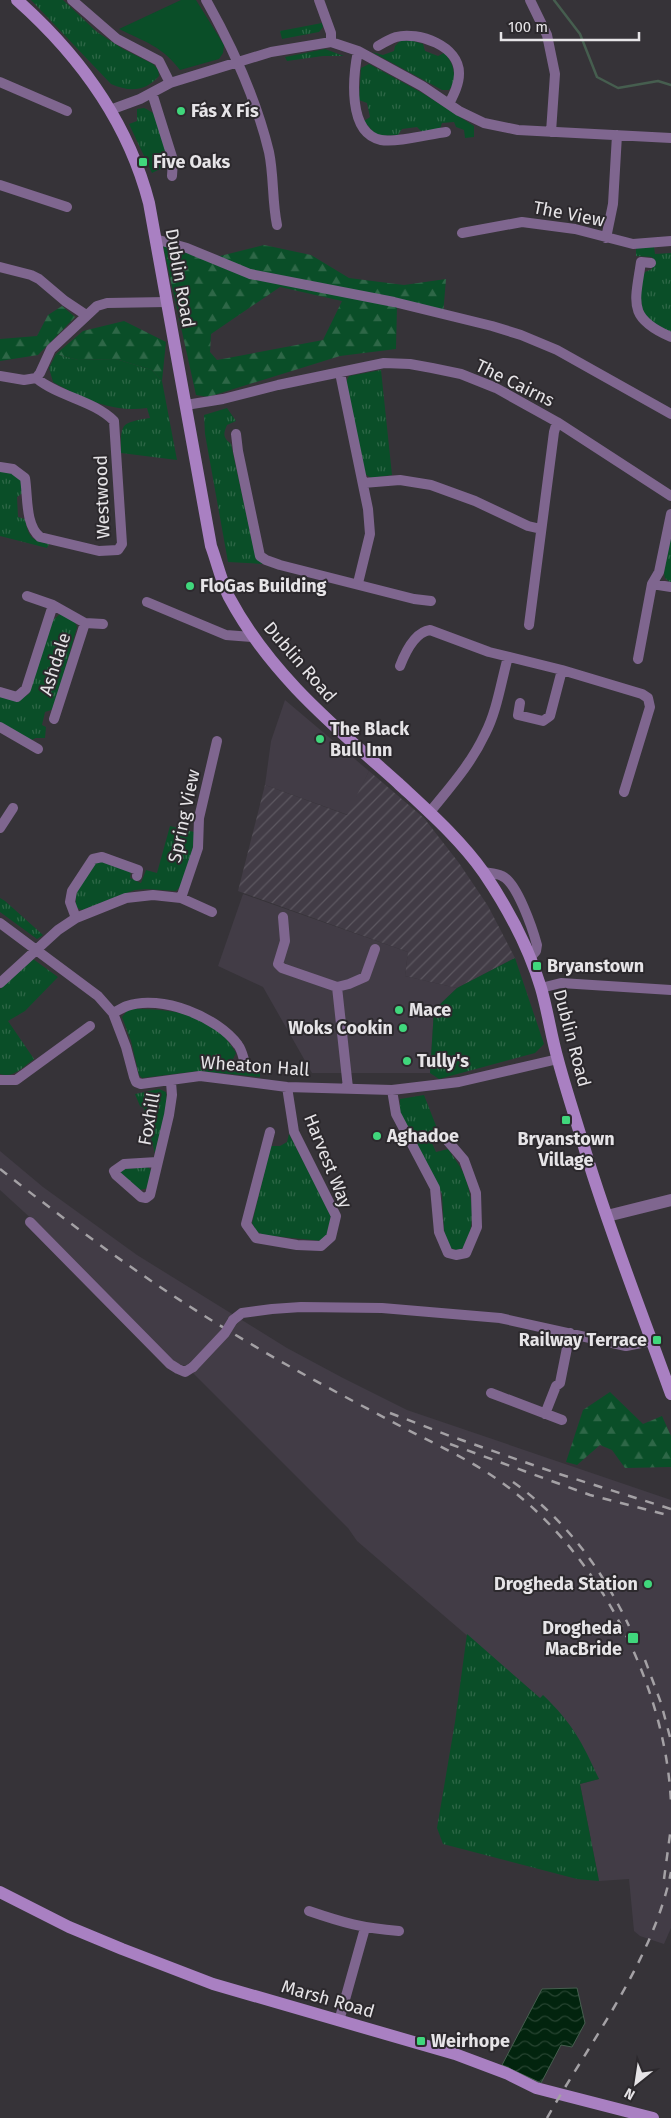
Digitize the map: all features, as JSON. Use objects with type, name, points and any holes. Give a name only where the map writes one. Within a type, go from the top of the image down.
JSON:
[{"type":"main road","name":"Dublin Road","points":[[17,0],[36,16],[77,60],[110,110],[130,150],[147,197],[211,546],[228,594],[252,637],[269,660],[327,719],[430,812],[458,841],[483,872],[504,905],[530,958],[540,988],[558,1059],[607,1216],[671,1394]]},
{"type":"main road","name":"Marsh Road","points":[[0,1892],[69,1927],[221,1987],[455,2054],[508,2074],[536,2088],[653,2118]]},
{"type":"street","points":[[72,0],[116,39],[159,61],[170,82]]},
{"type":"street","points":[[206,0],[240,63],[268,151],[273,178],[277,224]]},
{"type":"street","points":[[319,0],[331,38]]},
{"type":"street","points":[[530,0],[547,35],[555,74],[551,132]]},
{"type":"street","points":[[378,46],[395,37],[408,36],[420,37],[438,44],[449,51],[456,61],[460,72],[449,104]]},
{"type":"street","points":[[110,110],[152,93],[170,82],[240,63],[271,52],[331,38],[422,86],[460,112],[484,123],[518,130],[671,138]]},
{"type":"street","points":[[358,51],[354,75],[358,117],[362,128],[371,137],[383,141],[446,132]]},
{"type":"street","points":[[0,82],[67,111]]},
{"type":"street","points":[[152,93],[173,160],[172,176]]},
{"type":"street","points":[[606,238],[613,204],[616,135]]},
{"type":"street","points":[[0,185],[67,207]]},
{"type":"street","name":"The View","points":[[462,233],[522,222],[575,229],[633,244],[671,241]]},
{"type":"street","points":[[155,239],[187,248],[250,274],[394,302],[521,335],[557,350],[671,414]]},
{"type":"street","points":[[651,263],[641,262],[636,302],[637,310],[644,322],[671,337]]},
{"type":"street","points":[[0,267],[39,279],[65,301],[86,315]]},
{"type":"street","points":[[0,376],[24,380],[36,378],[51,349],[97,306],[107,303],[167,302]]},
{"type":"street","name":"The Cairns","points":[[186,405],[223,399],[278,384],[384,363],[410,364],[432,368],[461,374],[496,388],[557,422],[671,496]]},
{"type":"street","points":[[340,373],[368,509],[370,534],[358,584]]},
{"type":"street","name":"Westwood","points":[[0,467],[13,468],[25,478],[33,532],[40,537],[52,542],[110,552],[118,550],[122,544],[114,421],[106,413],[69,397],[36,378]]},
{"type":"street","name":"The Cairns","points":[[529,625],[554,432],[557,422]]},
{"type":"street","points":[[236,434],[260,556],[280,565],[431,602]]},
{"type":"street","points":[[363,483],[400,480],[431,485],[475,501],[528,526],[541,529]]},
{"type":"street","points":[[638,659],[652,584],[659,572],[671,514]]},
{"type":"street","points":[[652,584],[671,587]]},
{"type":"street","points":[[27,596],[53,605]]},
{"type":"street","points":[[147,602],[226,635],[252,637]]},
{"type":"street","name":"Ashdale","points":[[0,692],[17,697],[26,689],[53,605],[85,623],[54,719]]},
{"type":"street","points":[[85,623],[102,624]]},
{"type":"street","points":[[400,666],[413,642],[424,631],[430,630],[508,657],[562,670],[642,694],[650,702],[649,712],[626,779],[624,792]]},
{"type":"street","points":[[430,812],[463,772],[486,734],[508,657]]},
{"type":"street","points":[[520,703],[518,715],[543,721],[550,716],[562,670]]},
{"type":"street","points":[[0,727],[38,749]]},
{"type":"street","name":"Spring View","points":[[181,898],[198,848],[199,818],[217,741]]},
{"type":"street","points":[[0,828],[13,808]]},
{"type":"street","points":[[76,918],[70,902],[72,891],[93,860],[102,857],[138,870],[137,876]]},
{"type":"street","points":[[0,983],[58,930],[76,918],[126,898],[153,894],[181,898],[212,912]]},
{"type":"street","points":[[283,917],[285,941],[278,964],[282,968],[337,987],[365,977],[375,950]]},
{"type":"street","name":"Wheaton Hall","points":[[0,923],[98,996],[113,1013],[126,1047],[136,1082],[141,1084],[171,1082],[200,1076],[287,1087],[392,1090],[459,1082],[558,1059]]},
{"type":"street","points":[[540,988],[561,983],[671,990]]},
{"type":"street","points":[[337,987],[348,1088]]},
{"type":"street","points":[[113,1013],[127,1006],[140,1003],[161,1004],[209,1019],[227,1032],[240,1047],[245,1063]]},
{"type":"street","points":[[0,1080],[16,1080],[90,1026]]},
{"type":"street","name":"Foxhill","points":[[157,1162],[124,1164],[114,1170],[127,1186],[146,1198],[150,1195],[172,1095],[171,1082]]},
{"type":"street","name":"Harvest Way","points":[[270,1132],[246,1224],[256,1238],[297,1246],[321,1246],[331,1237],[336,1216],[294,1132],[287,1087]]},
{"type":"street","points":[[392,1090],[396,1114],[435,1188],[439,1232],[448,1253],[456,1255],[466,1253],[477,1227],[476,1193],[464,1160],[446,1139]]},
{"type":"street","points":[[607,1216],[671,1200]]},
{"type":"street","points":[[30,1222],[170,1364],[178,1370],[185,1372],[193,1367],[225,1333],[233,1320],[242,1313],[301,1307],[382,1308],[500,1318],[626,1346],[651,1342]]},
{"type":"street","points":[[545,1414],[556,1386],[560,1383],[570,1333]]},
{"type":"street","points":[[491,1393],[562,1420]]},
{"type":"street","points":[[309,1910],[344,1924],[399,1931]]},
{"type":"street","points":[[339,2021],[365,1928]]},
{"type":"shaded area","points":[[285,700],[369,771],[348,815],[265,785],[271,741]]},
{"type":"shaded area","points":[[369,771],[424,818],[459,863],[488,906],[515,958],[457,988],[405,976],[408,952],[238,891],[265,785],[347,815]]},
{"type":"shaded area","points":[[243,894],[408,952],[405,976],[457,988],[434,1010],[430,1073],[312,1073],[263,987],[218,966]]},
{"type":"shaded area","points":[[0,1151],[43,1187],[137,1255],[287,1348],[343,1378],[407,1410],[671,1500],[671,1928],[664,1944],[640,1936],[634,1931],[629,1879],[599,1881],[580,1784],[599,1779],[543,1696],[541,1699],[357,1541],[348,1528],[186,1366],[174,1363],[47,1233],[0,1190]]},
{"type":"green space","points":[[31,0],[63,0],[97,32],[123,49],[153,64],[158,69],[159,76],[148,85],[136,89],[111,84]]},
{"type":"green space","points":[[181,0],[196,0],[224,45],[223,53],[219,59],[180,70],[160,50],[119,29]]},
{"type":"green space","points":[[322,23],[323,27],[319,32],[282,39],[280,31]]},
{"type":"green space","points":[[401,40],[423,44],[425,51],[438,56],[444,53],[454,71],[452,86],[449,90],[442,90],[372,52],[383,55],[394,51],[395,46]]},
{"type":"green space","points":[[325,49],[344,56],[323,56],[287,61],[285,57]]},
{"type":"green space","points":[[369,64],[424,94],[474,126],[474,137],[465,138],[464,130],[456,127],[454,122],[442,123],[440,129],[422,132],[417,127],[402,129],[398,135],[377,136],[364,121],[370,117],[367,103],[359,100],[361,68]]},
{"type":"green space","points":[[144,108],[153,113],[157,118],[168,154],[168,165],[152,173],[129,124],[137,121],[137,109]]},
{"type":"green space","points":[[162,241],[220,256],[264,245],[311,255],[349,278],[404,285],[446,279],[443,315],[397,305],[396,349],[340,356],[208,397],[196,395]],"holes":[[[280,287],[342,301],[323,340],[217,360],[210,352],[211,334]]]},
{"type":"green space","points":[[654,247],[655,254],[671,253],[671,332],[647,317],[642,308],[641,291],[643,279],[645,272],[652,269],[652,257],[636,256],[636,248]]},
{"type":"green space","points":[[62,306],[75,317],[38,355],[0,361],[0,339],[37,336],[48,315]]},
{"type":"green space","points":[[124,321],[166,342],[162,381],[152,370],[116,359],[78,360],[56,354],[83,331]]},
{"type":"green space","points":[[56,354],[78,360],[116,359],[152,370],[162,381],[177,460],[121,453],[121,436],[124,426],[133,421],[150,418],[147,408],[122,408],[99,403],[53,382],[49,368]]},
{"type":"green space","points":[[381,370],[392,475],[371,478],[365,474],[345,384],[349,376]]},
{"type":"green space","points":[[227,408],[236,421],[227,425],[224,436],[231,444],[254,550],[263,564],[228,562],[205,434],[204,415]]},
{"type":"green space","points":[[8,470],[22,479],[24,492],[17,497],[18,517],[25,519],[31,537],[49,544],[47,548],[0,536],[0,471]]},
{"type":"green space","points":[[671,536],[671,583],[665,578],[664,573]]},
{"type":"green space","points":[[60,614],[74,620],[77,627],[54,709],[45,712],[42,725],[46,727],[45,738],[36,738],[29,741],[0,723],[0,696],[18,700],[29,694],[52,621]]},
{"type":"green space","points":[[170,826],[194,832],[187,872],[176,891],[135,890],[82,910],[77,908],[76,896],[78,890],[96,862],[104,861],[131,871],[130,878],[141,883],[146,870],[157,873]]},
{"type":"green space","points":[[0,898],[43,935],[37,939],[0,912]]},
{"type":"green space","points":[[515,958],[544,1044],[535,1053],[439,1079],[430,1073],[434,1010],[457,988]]},
{"type":"green space","points":[[33,959],[58,977],[25,1011],[8,1021],[34,1059],[14,1073],[9,1075],[0,1074],[0,989]]},
{"type":"green space","points":[[134,1009],[163,1010],[192,1016],[210,1024],[221,1033],[236,1053],[233,1059],[234,1064],[243,1070],[260,1072],[260,1077],[199,1071],[142,1078],[139,1075],[131,1041],[122,1017],[127,1011]]},
{"type":"green space","points":[[159,1089],[166,1092],[167,1103],[155,1154],[144,1108],[140,1106],[135,1094]]},
{"type":"green space","points":[[424,1095],[440,1136],[431,1141],[436,1152],[448,1149],[460,1166],[469,1190],[472,1210],[470,1230],[464,1248],[456,1250],[448,1247],[444,1230],[442,1194],[400,1113],[400,1099]]},
{"type":"green space","points":[[289,1134],[331,1214],[329,1232],[322,1241],[263,1235],[256,1231],[252,1223],[271,1146],[280,1146],[287,1142]]},
{"type":"green space","points":[[148,1167],[151,1170],[149,1188],[140,1190],[122,1176],[121,1172],[124,1169]]},
{"type":"green space","points":[[610,1392],[643,1424],[662,1416],[671,1436],[671,1467],[625,1468],[612,1450],[600,1445],[577,1465],[566,1462],[583,1410]]},
{"type":"green space","points":[[467,1634],[540,1698],[543,1695],[562,1715],[582,1744],[599,1779],[580,1784],[599,1881],[577,1879],[443,1844],[437,1828],[455,1722]]},
{"type":"water","points":[[577,1988],[585,2023],[572,2047],[561,2045],[541,2083],[502,2065],[542,1989]]},
{"type":"waterway","points":[[554,0],[580,34],[597,77],[618,88],[658,81],[671,85]]},
{"type":"railway","points":[[0,1169],[91,1239],[186,1304],[308,1377],[474,1465],[513,1491],[545,1520],[575,1554],[601,1591],[624,1631],[643,1673],[657,1716],[666,1760],[671,1803]]},
{"type":"railway","points":[[390,1413],[556,1473],[671,1509]]},
{"type":"railway","points":[[450,1444],[590,1495],[671,1516]]},
{"type":"railway","points":[[513,1482],[549,1512],[580,1546],[607,1585],[629,1626]]},
{"type":"railway","points":[[645,1660],[661,1703],[671,1741]]},
{"type":"railway","points":[[664,1879],[671,1827]]},
{"type":"railway","points":[[547,2118],[619,1999],[635,1968],[650,1937],[662,1905],[671,1872]]},
{"type":"place","name":"Fás X Fís","points":[[181,111]]},
{"type":"place","name":"Five Oaks","points":[[143,162]]},
{"type":"place","name":"FloGas Building","points":[[190,586]]},
{"type":"place","name":"The Black Bull Inn","points":[[320,739]]},
{"type":"place","name":"Bryanstown","points":[[537,966]]},
{"type":"place","name":"Mace","points":[[399,1010]]},
{"type":"place","name":"Woks Cookin","points":[[403,1028]]},
{"type":"place","name":"Tully's","points":[[407,1061]]},
{"type":"place","name":"Bryanstown Village","points":[[566,1120]]},
{"type":"place","name":"Aghadoe","points":[[377,1136]]},
{"type":"place","name":"Railway Terrace","points":[[657,1340]]},
{"type":"place","name":"Drogheda Station","points":[[648,1584]]},
{"type":"place","name":"Drogheda MacBride","points":[[633,1638]]},
{"type":"place","name":"Weirhope","points":[[421,2041]]}]
